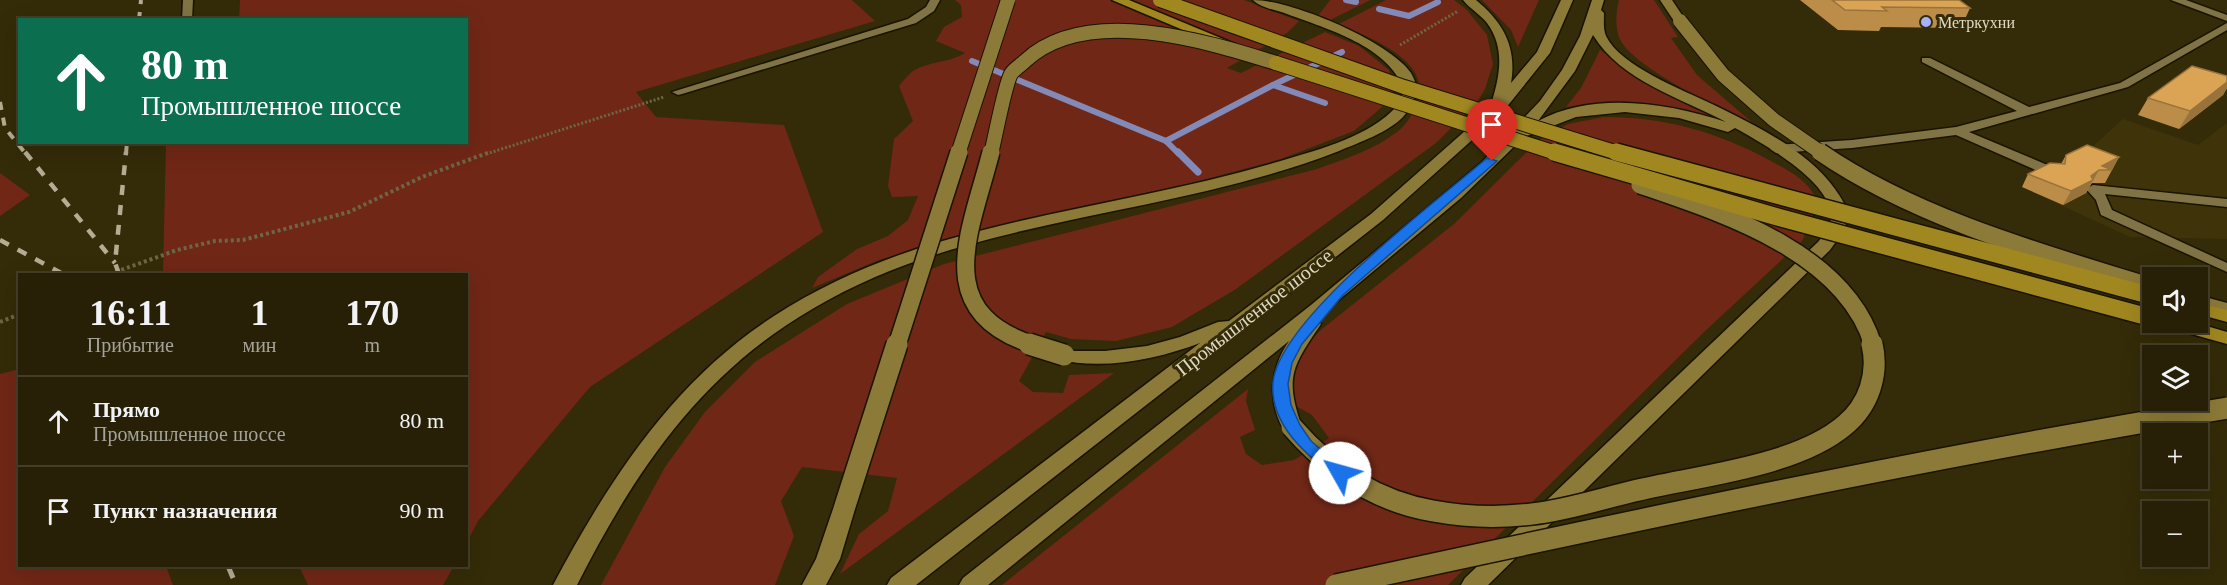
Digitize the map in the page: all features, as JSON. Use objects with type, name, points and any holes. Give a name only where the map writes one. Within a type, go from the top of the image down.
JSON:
[{"type":"highway","points":[[1118,0],[1275,63],[1505,142],[2142,315]]},
{"type":"highway","points":[[1160,0],[1317,59],[1539,130],[1670,168],[2142,293]]},
{"type":"highway","points":[[2208,311],[2227,316]]},
{"type":"highway","points":[[2208,333],[2227,338]]},
{"type":"main road","points":[[814,585],[828,559],[1008,0]]},
{"type":"main road","points":[[565,585],[579,557],[629,478],[688,398],[759,334],[792,313],[858,278],[927,251],[1043,221],[1276,168],[1356,141],[1388,122],[1409,101],[1411,90],[1408,80],[1402,70],[1384,55],[1338,30],[1259,0]]},
{"type":"main road","name":"Промышленное шоссе","points":[[899,585],[1377,217],[1496,111],[1542,52],[1567,0]]},
{"type":"main road","points":[[1666,0],[1719,73],[1765,116],[1796,138],[1840,164],[1916,202],[1971,226],[2048,254],[2142,284]]},
{"type":"main road","points":[[1471,1],[1496,27],[1505,41],[1507,72],[1496,111]]},
{"type":"main road","points":[[1473,585],[1824,246],[1835,231],[1839,216],[1837,202],[1828,188],[1776,149],[1732,120],[1624,61],[1599,35],[1597,3]]},
{"type":"main road","name":"Промышленное шоссе","points":[[971,585],[1338,292],[1538,112],[1569,68],[1587,37],[1597,3]]},
{"type":"main road","points":[[1254,312],[1202,336],[1150,351],[1089,358],[1064,356],[1014,339],[993,326],[976,309],[967,291],[966,253],[1011,74],[1018,63],[1040,44],[1070,33],[1106,27],[1131,27],[1188,36],[1275,63]]},
{"type":"main road","points":[[1505,142],[1564,115],[1585,111],[1634,109],[1689,116],[1719,124],[1776,149]]},
{"type":"main road","points":[[1338,292],[1296,342],[1285,363],[1280,384],[1292,427],[1305,445],[1327,465],[1382,497],[1420,509],[1491,517],[1533,514],[1800,452],[1825,440],[1854,416],[1871,388],[1875,372],[1871,337],[1862,320],[1838,287],[1804,257],[1749,226],[1717,212],[1505,142]]},
{"type":"main road","points":[[2208,303],[2227,309]]},
{"type":"main road","points":[[1336,585],[1536,542],[2105,428],[2227,408]]},
{"type":"lane","points":[[187,18],[188,0]]},
{"type":"lane","points":[[678,92],[912,21],[930,9],[935,0]]},
{"type":"lane","points":[[2176,0],[2227,18]]},
{"type":"lane","points":[[1776,149],[1852,144],[1957,131],[2029,112],[2124,85],[2227,26]]},
{"type":"lane","points":[[1926,60],[2029,112]]},
{"type":"lane","points":[[1957,131],[2052,172]]},
{"type":"lane","points":[[2227,203],[2093,189],[2102,199],[2106,212],[2227,268]]},
{"type":"path","points":[[1384,55],[1471,1]]},
{"type":"path","points":[[113,273],[177,250],[215,241],[243,240],[349,212],[422,177],[520,141],[678,92]]},
{"type":"path","points":[[0,322],[18,315]]},
{"type":"shaded area","points":[[240,0],[852,0],[875,21],[636,92],[656,117],[784,125],[823,232],[590,387],[478,521],[468,540],[468,273],[163,272],[166,144],[468,144],[468,18],[239,18]]},
{"type":"shaded area","points":[[955,0],[1244,0],[1299,21],[1287,33],[1227,68],[1241,73],[1325,32],[1359,46],[1389,70],[1393,92],[1382,107],[1354,131],[1281,159],[1196,182],[1013,222],[879,260],[812,288],[818,277],[857,249],[888,236],[908,220],[918,196],[892,197],[888,186],[894,139],[913,121],[899,86],[919,68],[965,53],[936,41],[944,27],[962,17],[961,5]]},
{"type":"shaded area","points":[[1330,0],[1370,0],[1330,20],[1318,16]]},
{"type":"shaded area","points":[[1386,0],[1454,0],[1467,10],[1487,35],[1493,64],[1485,89],[1478,101],[1436,143],[1236,289],[1172,327],[1116,341],[1071,339],[1046,332],[1019,381],[1033,392],[1063,393],[1069,375],[1114,373],[840,574],[859,534],[888,511],[897,478],[802,467],[781,501],[794,536],[775,585],[601,585],[665,467],[705,412],[755,362],[847,304],[944,264],[1317,169],[1369,149],[1397,132],[1408,120],[1416,105],[1420,89],[1417,76],[1396,53],[1339,24]]},
{"type":"shaded area","points":[[1482,0],[1539,0],[1518,47],[1511,30]]},
{"type":"shaded area","points":[[1619,0],[1654,0],[1678,37],[1671,38],[1697,75],[1762,131],[1683,89],[1641,62],[1627,49],[1619,37],[1617,14]]},
{"type":"shaded area","points":[[1600,50],[1650,85],[1725,122],[1686,112],[1627,104],[1566,107],[1581,88]]},
{"type":"shaded area","points":[[1604,117],[1670,123],[1711,134],[1751,151],[1792,173],[1804,182],[1818,202],[1802,241],[1703,333],[1448,585],[1002,585],[1248,389],[1246,401],[1255,430],[1240,437],[1246,454],[1262,465],[1294,460],[1329,438],[1312,415],[1294,405],[1290,379],[1300,351],[1322,329],[1454,224],[1539,140],[1568,124]]},
{"type":"shaded area","points":[[2123,119],[2198,145],[2227,123],[2227,239],[2130,237],[2022,187],[2080,158]]},
{"type":"shaded area","points":[[0,173],[30,195],[0,216]]},
{"type":"shaded area","points":[[18,369],[18,567],[166,567],[173,585],[0,585],[0,374]]},
{"type":"shaded area","points":[[299,567],[453,567],[443,585],[308,585]]},
{"type":"building","points":[[1832,0],[1959,0],[1970,8],[1882,7],[1887,11],[1845,10]]},
{"type":"building","points":[[2192,66],[2227,76],[2227,82],[2190,111],[2148,98]]},
{"type":"building","points":[[2087,145],[2119,157],[2102,166],[2112,170],[2099,170],[2091,176],[2093,180],[2071,191],[2028,174],[2050,163],[2065,164],[2066,155]]},
{"type":"waterway","points":[[1346,0],[1356,2]]},
{"type":"waterway","points":[[1379,9],[1409,16],[1438,2]]},
{"type":"waterway","points":[[1273,85],[1342,52]]},
{"type":"waterway","points":[[972,61],[1166,141]]},
{"type":"waterway","points":[[1166,141],[1273,85]]},
{"type":"waterway","points":[[1273,85],[1325,103]]},
{"type":"waterway","points":[[1166,141],[1179,154]]},
{"type":"waterway","points":[[1178,152],[1198,172]]},
{"type":"railway","points":[[139,18],[141,0]]},
{"type":"railway","points":[[0,102],[5,128],[26,154]]},
{"type":"railway","points":[[126,154],[127,144]]},
{"type":"railway","points":[[25,152],[115,263]]},
{"type":"railway","points":[[115,263],[126,152]]},
{"type":"railway","points":[[0,240],[61,273]]},
{"type":"railway","points":[[115,263],[119,273]]},
{"type":"railway","points":[[228,567],[236,585]]},
{"type":"place","name":"Метркухни","points":[[1926,22]]},
{"type":"route","points":[[1340,473],[1327,465],[1305,445],[1292,427],[1280,384],[1285,363],[1296,342],[1338,292],[1492,161]]}]
